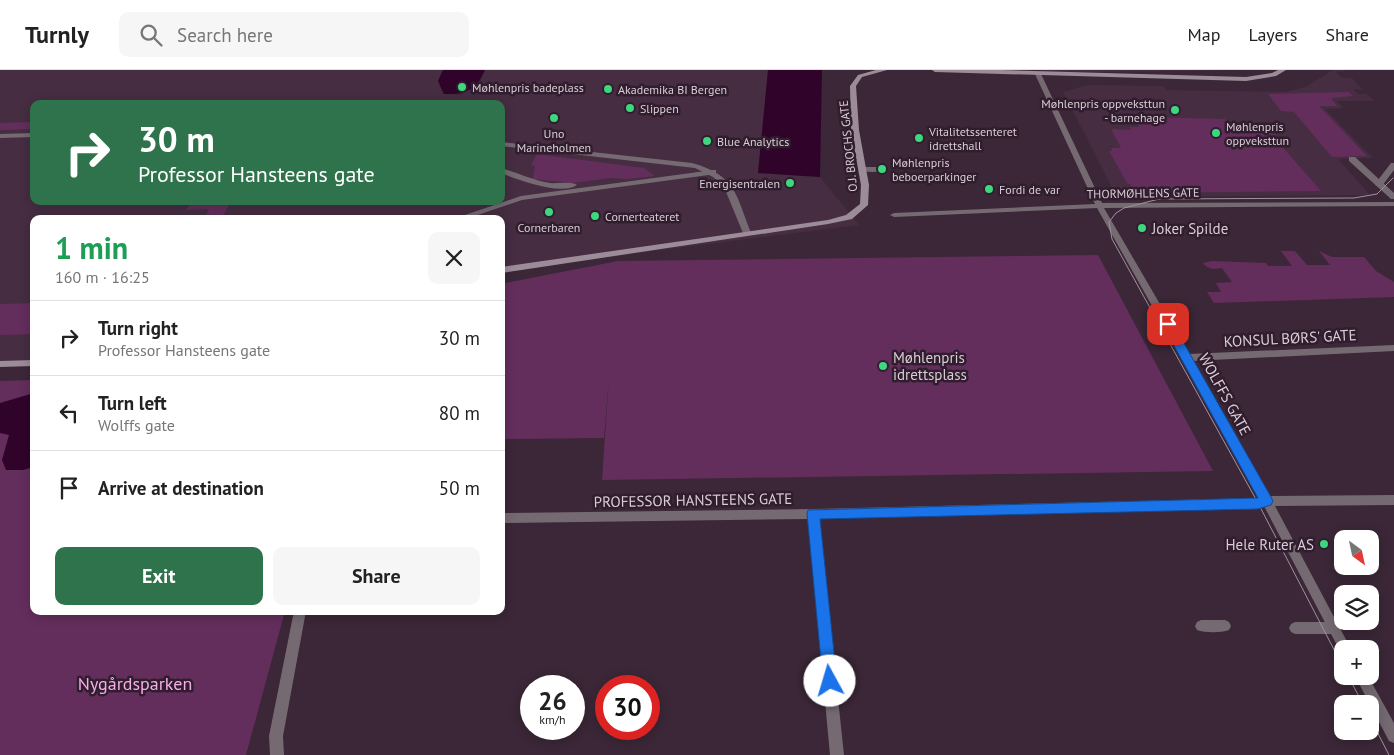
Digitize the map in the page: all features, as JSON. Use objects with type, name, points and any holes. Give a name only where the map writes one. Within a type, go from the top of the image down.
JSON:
[{"type":"main road","name":"O.J. BROCHS GATE","points":[[747,233],[828,222],[848,217],[861,209],[865,198],[856,130],[853,86],[860,76],[884,70]]},
{"type":"main road","points":[[935,70],[1246,79],[1274,75],[1283,70]]},
{"type":"main road","points":[[505,269],[747,233]]},
{"type":"main road","points":[[0,364],[30,363]]},
{"type":"street","name":"WOLFFS GATE","points":[[1037,72],[1100,207],[1187,358],[1334,628]]},
{"type":"street","points":[[0,136],[30,135]]},
{"type":"street","points":[[505,144],[692,165],[712,172],[728,186],[747,233]]},
{"type":"street","points":[[1352,159],[1394,197]]},
{"type":"street","points":[[1379,184],[1394,165]]},
{"type":"street","points":[[862,169],[882,169]]},
{"type":"street","points":[[505,172],[528,181],[563,186],[610,180],[629,184]]},
{"type":"street","points":[[505,204],[521,198],[712,172]]},
{"type":"street","name":"THORMØHLENS GATE","points":[[894,215],[978,210],[1100,207],[1132,204],[1394,204]]},
{"type":"street","points":[[478,215],[503,205]]},
{"type":"street","name":"KONSUL BØRS' GATE","points":[[1187,358],[1394,348]]},
{"type":"street","name":"PROFESSOR HANSTEENS GATE","points":[[505,518],[813,514],[1258,503],[1266,501],[1394,500]]},
{"type":"street","points":[[813,514],[838,755]]},
{"type":"street","points":[[277,755],[276,736],[299,615]]},
{"type":"street","points":[[1201,626],[1225,626]]},
{"type":"street","points":[[1295,628],[1334,628]]},
{"type":"street","points":[[1365,685],[1394,736]]},
{"type":"shaded area","points":[[0,70],[443,70],[438,81],[443,94],[461,95],[480,82],[485,70],[768,70],[758,173],[820,177],[859,225],[505,269],[505,215],[30,215],[30,365],[0,364]]},
{"type":"shaded area","points":[[443,70],[485,70],[474,87],[469,90],[444,94],[438,81]]},
{"type":"shaded area","points":[[768,70],[822,70],[820,177],[758,173]]},
{"type":"shaded area","points":[[1041,70],[1235,70],[1042,73]]},
{"type":"shaded area","name":"Møhlenpris oppveksttun","points":[[1333,70],[1345,70],[1336,72],[1341,77],[1352,78],[1363,90],[1354,89],[1357,94],[1367,94],[1375,101],[1337,101],[1343,108],[1325,109],[1373,158],[1338,159],[1370,195],[1117,197],[1063,92],[1088,85],[1164,86],[1166,90],[1285,92],[1305,87]]},
{"type":"shaded area","points":[[30,394],[30,468],[6,470],[2,460],[9,435],[0,433],[0,403]]},
{"type":"green space","points":[[1349,92],[1353,96],[1331,98],[1337,106],[1319,106],[1367,156],[1332,157],[1294,112],[1281,111],[1268,94]]},
{"type":"green space","points":[[1143,117],[1225,119],[1230,125],[1239,125],[1243,131],[1274,132],[1281,142],[1278,142],[1321,191],[1135,193],[1130,184],[1127,183],[1109,151],[1112,151],[1111,148],[1121,148],[1111,129],[1131,130],[1130,127],[1139,127],[1136,122],[1146,122]]},
{"type":"green space","points":[[30,122],[30,129],[0,130],[0,123]]},
{"type":"green space","points":[[537,154],[644,168],[655,176],[628,179],[611,178],[572,183],[533,179],[535,166],[531,165]]},
{"type":"green space","points":[[189,205],[229,205],[223,215],[206,215],[209,209],[186,210]]},
{"type":"green space","points":[[1281,251],[1295,251],[1307,265],[1330,265],[1319,251],[1332,257],[1364,257],[1376,271],[1394,282],[1394,297],[1214,303],[1207,292],[1221,292],[1216,283],[1232,282],[1222,268],[1209,268],[1203,263],[1212,261],[1292,266]]},
{"type":"green space","name":"Møhlenpris idrettsplass","points":[[1098,255],[1213,471],[602,480],[609,376],[604,438],[505,439],[505,283],[618,261]]},
{"type":"green space","points":[[30,303],[30,334],[0,335],[0,304]]},
{"type":"green space","name":"Nygårdsparken","points":[[30,380],[30,615],[284,615],[246,755],[0,755],[0,381]]},
{"type":"tram line","points":[[1334,650],[1258,503],[1112,239],[1109,222],[1116,213],[1124,208],[1159,199],[1354,198],[1377,194],[1393,178]]},
{"type":"tram line","points":[[1353,685],[1358,695]]},
{"type":"tram line","points":[[1379,736],[1389,755]]},
{"type":"place","name":"Møhlenpris badeplass","points":[[462,87]]},
{"type":"place","name":"Akademika BI Bergen","points":[[608,89]]},
{"type":"place","name":"Slippen","points":[[630,108]]},
{"type":"place","name":"Møhlenpris oppveksttun - barnehage","points":[[1175,110]]},
{"type":"place","name":"Uno Marineholmen","points":[[554,118]]},
{"type":"place","name":"Møhlenpris oppveksttun","points":[[1216,133]]},
{"type":"place","name":"Vitalitetssenteret idrettshall","points":[[919,138]]},
{"type":"place","name":"Blue Analytics","points":[[707,141]]},
{"type":"place","name":"Møhlenpris beboerparkinger","points":[[882,169]]},
{"type":"place","name":"Energisentralen","points":[[790,183]]},
{"type":"place","name":"Fordi de var","points":[[989,189]]},
{"type":"place","name":"Cornerbaren","points":[[549,212]]},
{"type":"place","name":"Cornerteateret","points":[[595,216]]},
{"type":"place","name":"Joker Spilde","points":[[1142,228]]},
{"type":"place","name":"Møhlenpris idrettsplass","points":[[883,366]]},
{"type":"place","name":"Hele Ruter AS","points":[[1324,544]]},
{"type":"route","points":[[830,681],[813,514],[1258,503],[1266,501],[1168,324]]}]
